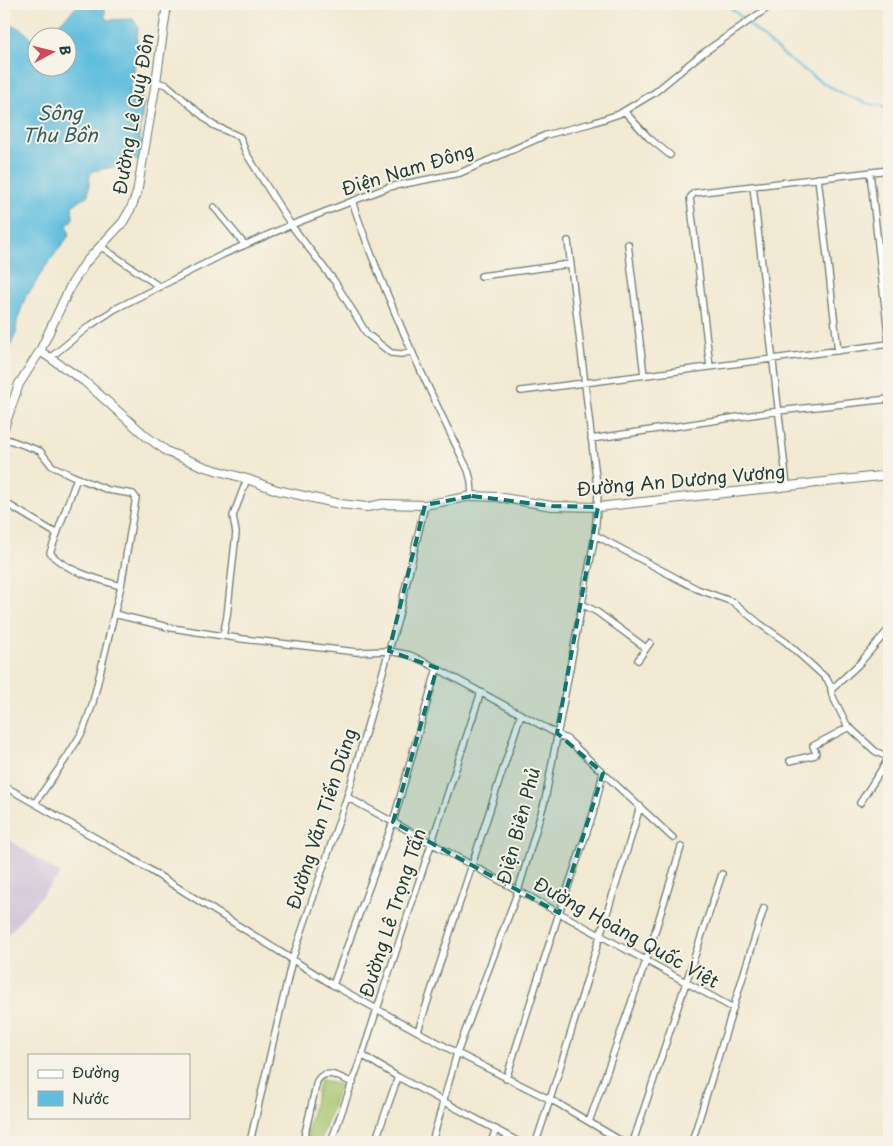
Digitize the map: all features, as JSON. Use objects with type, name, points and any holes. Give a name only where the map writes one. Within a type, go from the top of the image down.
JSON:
[{"type":"main road","name":"Đường Lê Quý Đôn","points":[[4,428],[19,384],[40,351],[71,284],[86,262],[123,222],[137,193],[167,4]]},
{"type":"main road","name":"Đường An Dương Vương","points":[[40,351],[84,381],[147,437],[168,452],[204,467],[277,490],[340,504],[367,507],[383,504],[425,505],[472,496],[497,497],[552,506],[598,507],[889,475]]},
{"type":"street","name":"Điện Nam Đông","points":[[51,357],[88,327],[115,309],[290,225],[389,187],[460,173],[546,135],[592,123],[624,111],[654,93],[699,56],[773,4]]},
{"type":"street","points":[[156,82],[168,85],[213,125],[240,137],[246,153],[290,225],[335,282],[367,334],[391,353],[402,354],[412,351]]},
{"type":"street","points":[[624,111],[648,138],[670,155]]},
{"type":"street","points":[[710,367],[690,198],[694,193],[889,170]]},
{"type":"street","points":[[521,391],[774,360],[889,343],[870,172]]},
{"type":"street","points":[[818,178],[838,351]]},
{"type":"street","points":[[753,186],[787,486]]},
{"type":"street","points":[[352,201],[370,256],[430,392],[468,470],[472,496]]},
{"type":"street","points":[[214,207],[245,245]]},
{"type":"street","name":"Điện Biên Phủ","points":[[432,1142],[457,1053],[518,891],[545,800],[595,535],[598,494],[568,242]]},
{"type":"street","points":[[628,244],[644,375]]},
{"type":"street","points":[[100,246],[160,287]]},
{"type":"street","points":[[481,276],[570,264]]},
{"type":"street","points":[[591,439],[778,412],[889,399]]},
{"type":"street","points":[[4,438],[40,451],[52,466],[77,478],[108,490],[133,494],[135,497],[121,586],[92,706],[82,731],[67,757],[35,803]]},
{"type":"street","points":[[77,478],[50,552],[52,556],[94,579],[121,586]]},
{"type":"street","points":[[223,636],[236,534],[233,516],[247,479]]},
{"type":"street","points":[[4,502],[57,534]]},
{"type":"street","name":"Đường Văn Tiến Dũng","points":[[250,1142],[292,960],[347,797],[389,650],[425,505]]},
{"type":"street","points":[[595,535],[697,589],[733,602],[786,642],[827,678],[832,695],[849,727],[875,750],[889,758],[860,803]]},
{"type":"street","points":[[582,604],[648,646],[638,660]]},
{"type":"street","points":[[114,614],[172,628],[223,636],[357,652],[389,650],[410,655],[557,733],[573,745],[673,838]]},
{"type":"street","points":[[831,690],[864,658],[889,629]]},
{"type":"street","points":[[334,985],[393,822],[437,668]]},
{"type":"street","name":"Đường Lê Trọng Tấn","points":[[331,1142],[353,1083],[481,692]]},
{"type":"street","points":[[418,1031],[521,714]]},
{"type":"street","points":[[790,761],[815,755],[813,746],[849,727]]},
{"type":"street","points":[[506,1079],[593,814],[603,773]]},
{"type":"street","points":[[4,786],[129,857],[334,985],[457,1053],[550,1100],[623,1142]]},
{"type":"street","name":"Đường Hoàng Quốc Việt","points":[[347,797],[733,1008]]},
{"type":"street","points":[[536,1142],[640,806]]},
{"type":"street","points":[[589,1122],[646,961],[681,847]]},
{"type":"street","points":[[633,1142],[722,874]]},
{"type":"street","points":[[692,1142],[764,908]]},
{"type":"street","points":[[362,1055],[398,1077],[519,1142]]},
{"type":"street","points":[[303,1142],[320,1076],[326,1073],[353,1083]]},
{"type":"street","points":[[375,1142],[398,1077]]},
{"type":"street","points":[[491,1142],[496,1129]]},
{"type":"highlighted area","points":[[472,496],[552,506],[598,507],[557,733],[603,773],[559,913],[393,822],[437,668],[389,651],[425,505]]},
{"type":"shaded area","points":[[4,836],[60,874],[4,939]]},
{"type":"green space","points":[[320,1079],[340,1085],[320,1142],[305,1142]]},
{"type":"water","name":"Sông Thu Bồn","points":[[80,4],[105,4],[105,17],[107,20],[133,19],[138,27],[134,71],[130,89],[131,95],[140,97],[144,102],[139,137],[143,144],[141,160],[131,160],[114,167],[92,171],[88,195],[72,206],[73,218],[67,226],[68,237],[26,296],[17,321],[16,333],[4,362],[4,11],[11,25],[21,29],[28,35],[28,78],[78,78],[78,28],[55,28]]},
{"type":"waterway","points":[[724,4],[792,62],[809,74],[844,94],[863,102],[889,108]]}]
